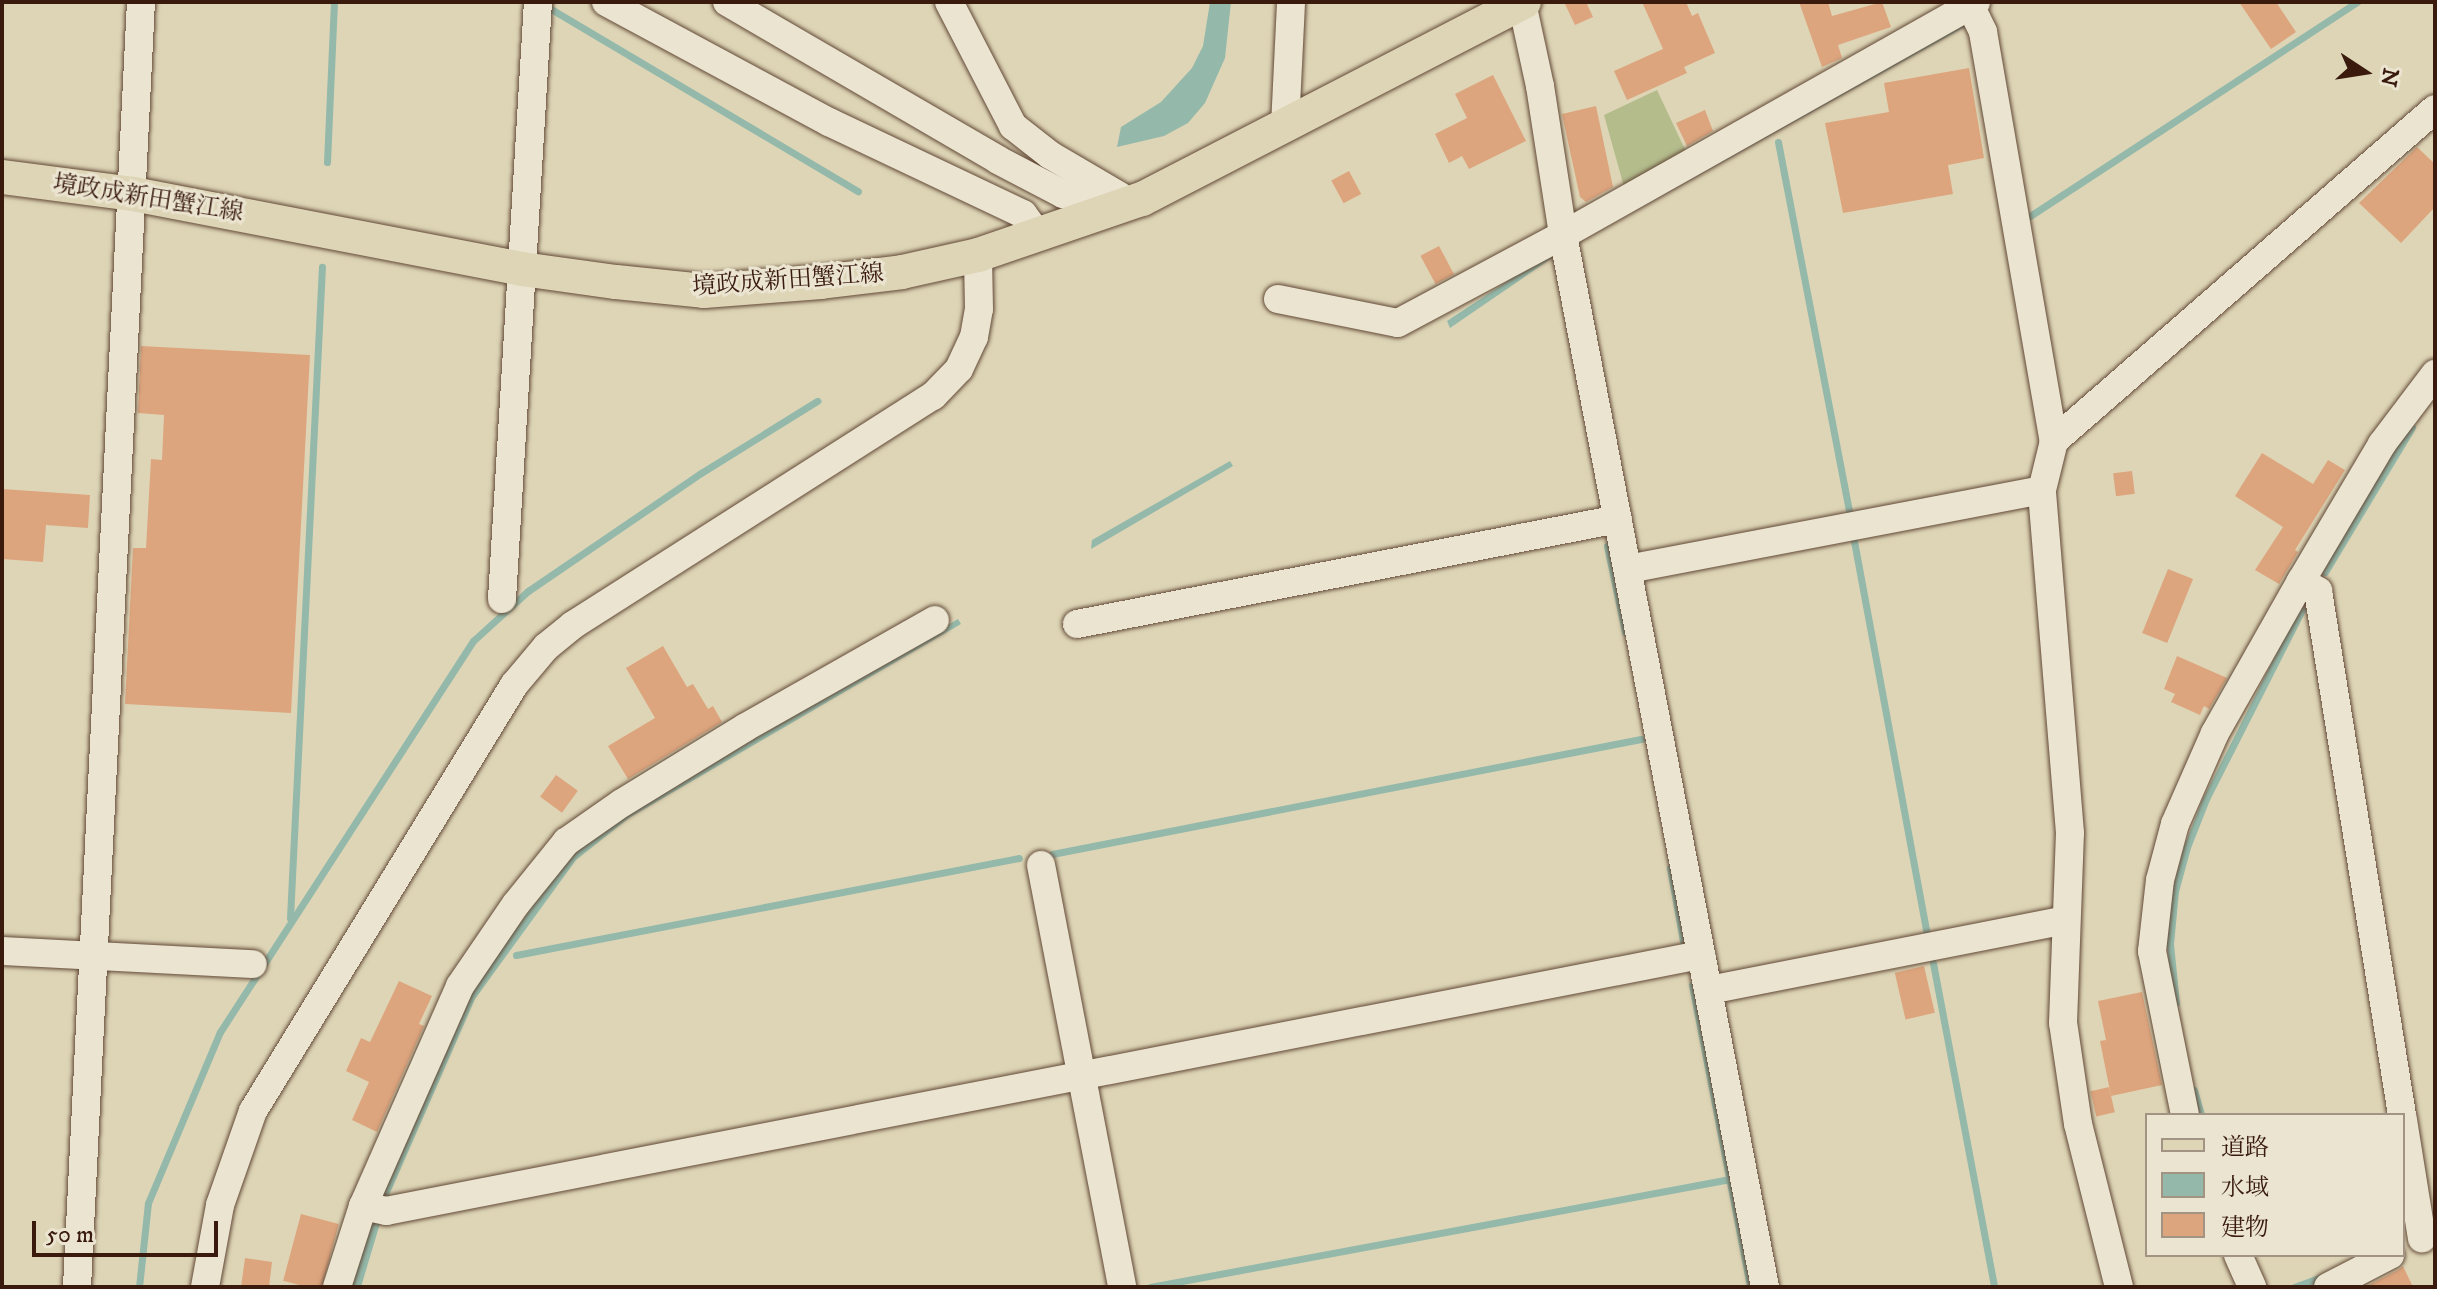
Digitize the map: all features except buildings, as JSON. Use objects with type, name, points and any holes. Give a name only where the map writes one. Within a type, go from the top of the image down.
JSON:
[{"type":"main road","name":"境政成新田蟹江線","points":[[2,177],[133,194],[522,269],[704,291],[902,272],[978,255],[1131,203],[1523,2]]},
{"type":"street","points":[[77,1287],[91,956],[141,2]]},
{"type":"street","points":[[502,599],[538,2]]},
{"type":"street","points":[[606,2],[829,122],[1023,214],[1039,236]]},
{"type":"street","points":[[727,2],[998,160],[1063,194],[1131,203]]},
{"type":"street","points":[[949,2],[1013,126],[1050,155],[1131,203]]},
{"type":"street","points":[[1285,126],[1291,2]]},
{"type":"street","points":[[1523,2],[1540,86],[1563,235],[1765,1287]]},
{"type":"street","points":[[1278,299],[1398,323],[1563,235],[1973,4],[1983,32],[2054,441],[2042,490],[2070,833],[2063,1023],[2078,1124],[2119,1287]]},
{"type":"street","points":[[2054,441],[2435,109]]},
{"type":"street","points":[[205,1287],[220,1205],[253,1111],[514,685],[546,647],[573,625],[933,396],[959,369],[974,337],[979,309],[978,255]]},
{"type":"street","points":[[2185,1113],[2152,951],[2160,880],[2175,824],[2215,733],[2301,581],[2382,444],[2435,374]]},
{"type":"street","points":[[1628,569],[2042,490]]},
{"type":"street","points":[[1077,624],[1618,519]]},
{"type":"street","points":[[2301,581],[2318,591],[2402,1113]]},
{"type":"street","points":[[337,1287],[373,1208],[460,986],[516,904],[566,842],[622,803],[734,735],[935,620]]},
{"type":"street","points":[[1041,865],[1122,1287]]},
{"type":"street","points":[[1709,990],[2065,920]]},
{"type":"street","points":[[2,951],[253,964]]},
{"type":"street","points":[[373,1208],[1701,955]]},
{"type":"street","points":[[2405,1131],[2420,1239]]},
{"type":"street","points":[[2239,1257],[2252,1287]]},
{"type":"street","points":[[2328,1287],[2386,1257]]},
{"type":"shaded area","points":[[1657,90],[1689,158],[1626,194],[1604,115]]},
{"type":"water","points":[[1210,2],[1231,2],[1225,58],[1205,103],[1188,123],[1164,136],[1117,147],[1121,127],[1161,102],[1192,68],[1203,46]]},
{"type":"water","points":[[1960,20],[1965,27],[1577,243]]},
{"type":"water","points":[[1555,250],[1555,256],[1450,328],[1447,321]]},
{"type":"water","points":[[1230,461],[1233,466],[1091,549],[1092,540]]},
{"type":"water","points":[[958,619],[961,624],[629,818],[576,860],[475,999],[387,1200],[361,1287],[349,1287],[369,1215],[467,991],[586,838]]},
{"type":"waterway","points":[[327,162],[334,2]]},
{"type":"waterway","points":[[2030,216],[2357,2]]},
{"type":"waterway","points":[[551,9],[858,191]]},
{"type":"waterway","points":[[1778,142],[1849,509]]},
{"type":"waterway","points":[[290,918],[322,267]]},
{"type":"waterway","points":[[139,1287],[148,1203],[220,1032],[473,641],[528,591],[701,473],[817,401]]},
{"type":"waterway","points":[[2325,572],[2412,427]]},
{"type":"waterway","points":[[1854,541],[1927,933]]},
{"type":"waterway","points":[[1607,546],[1625,632]]},
{"type":"waterway","points":[[2176,1003],[2170,944],[2175,891],[2187,847],[2206,799],[2302,610]]},
{"type":"waterway","points":[[1052,854],[1641,739]]},
{"type":"waterway","points":[[516,955],[1019,858]]},
{"type":"waterway","points":[[1670,868],[1683,941]]},
{"type":"waterway","points":[[1933,963],[1994,1287]]},
{"type":"waterway","points":[[1692,985],[1750,1287]]},
{"type":"waterway","points":[[2194,1090],[2200,1113]]},
{"type":"waterway","points":[[1150,1287],[1730,1179]]},
{"type":"waterway","points":[[2294,1287],[2322,1277]]}]
